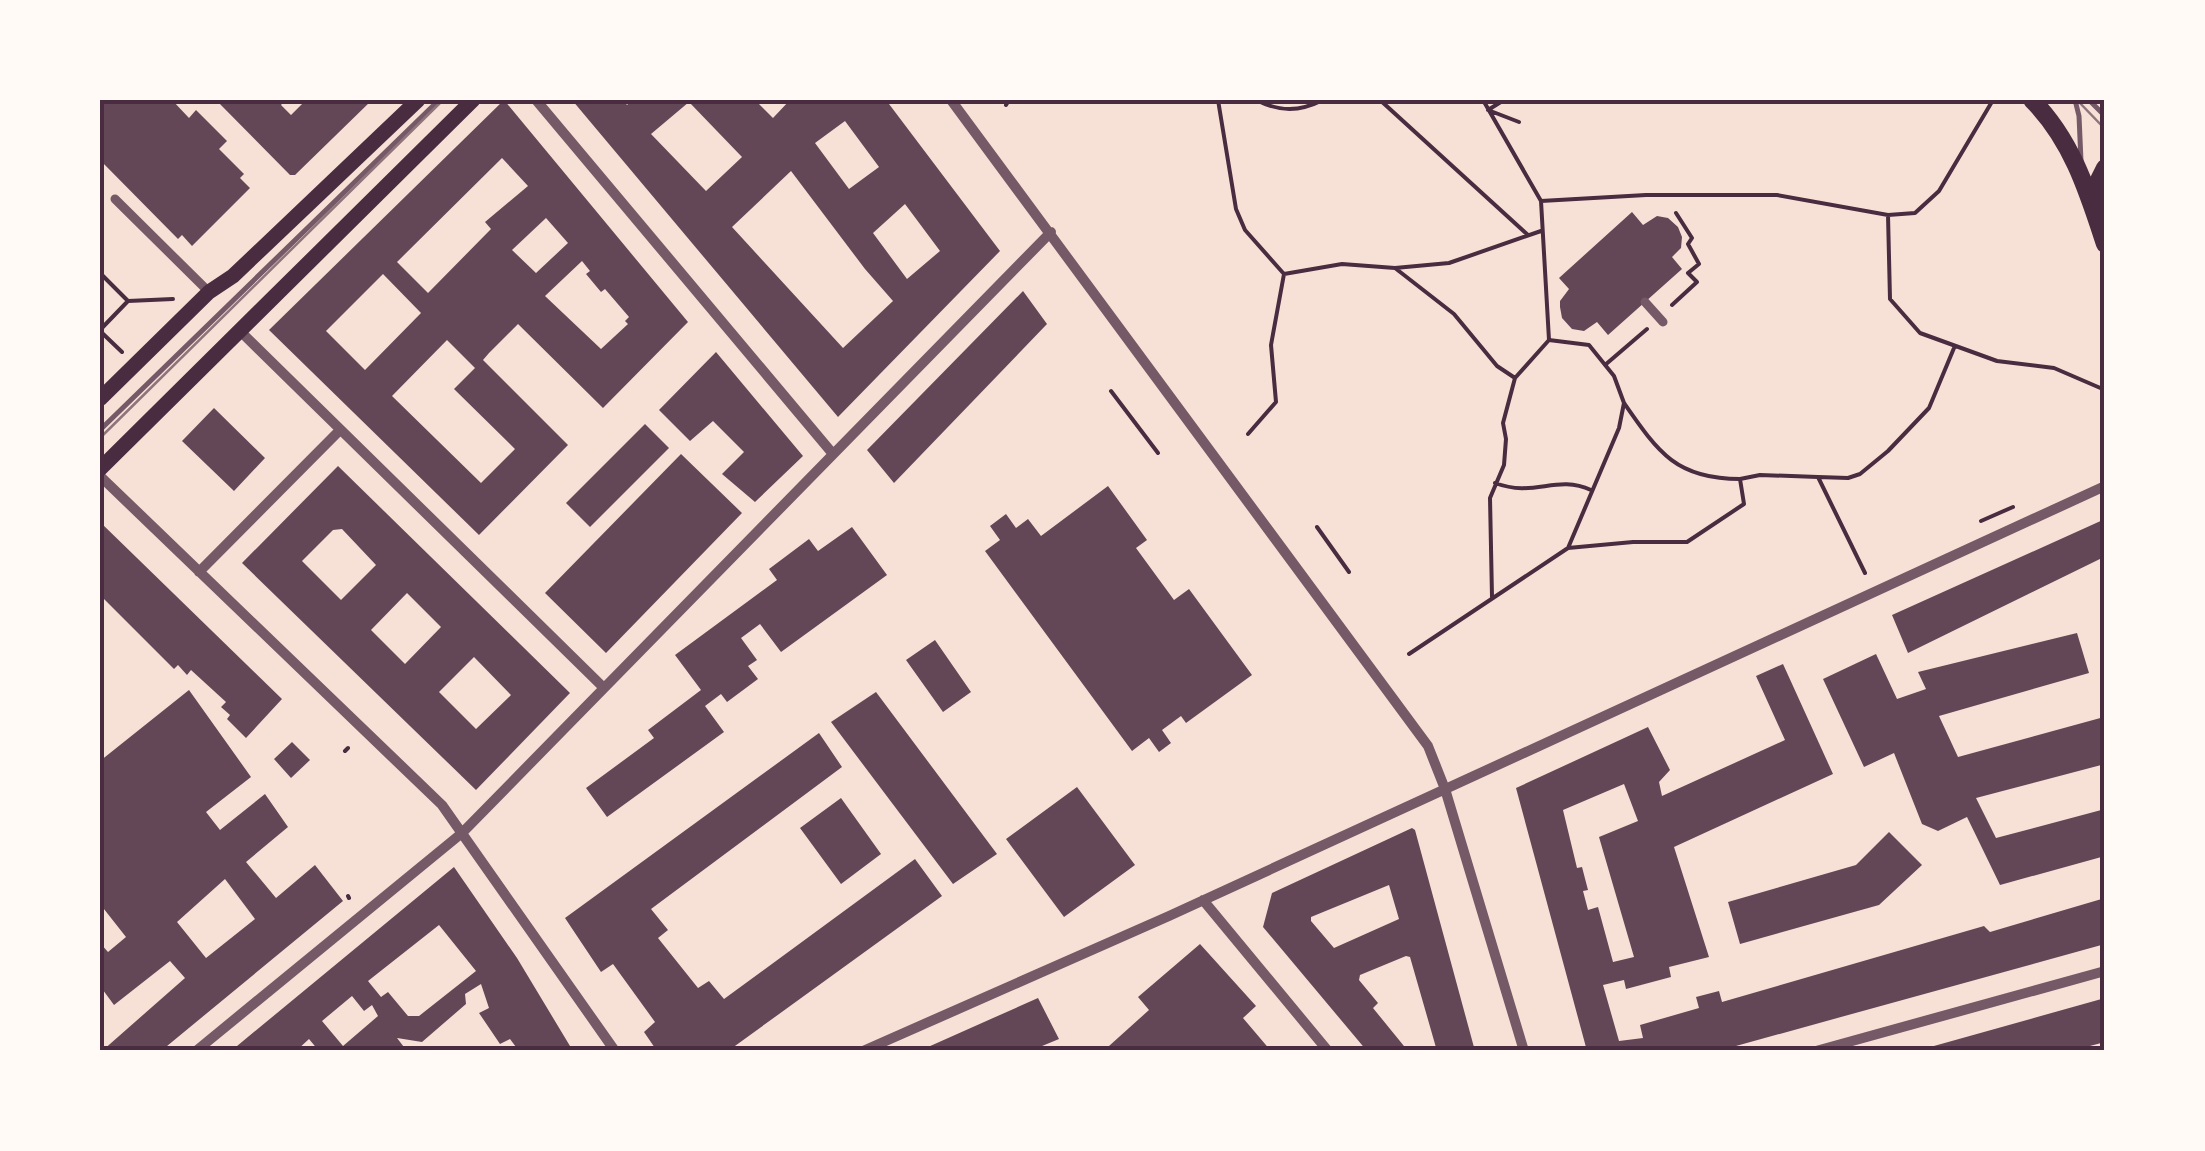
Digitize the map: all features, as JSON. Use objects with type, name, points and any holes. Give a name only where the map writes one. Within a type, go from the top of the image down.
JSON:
[{"type":"main road","points":[[100,399],[418,100]]},
{"type":"main road","points":[[100,473],[473,100]]},
{"type":"main road","points":[[2032,100],[2059,133],[2081,176],[2105,244]]},
{"type":"main road","points":[[2092,205],[2105,168]]},
{"type":"street","points":[[536,100],[833,454]]},
{"type":"street","points":[[951,100],[1428,746],[1445,789],[1524,1051]]},
{"type":"street","points":[[115,199],[210,292]]},
{"type":"street","points":[[196,1051],[462,833],[1051,232]]},
{"type":"street","points":[[1645,302],[1661,320]]},
{"type":"street","points":[[240,331],[604,688]]},
{"type":"street","points":[[199,572],[340,430]]},
{"type":"street","points":[[100,473],[442,805],[615,1051]]},
{"type":"street","points":[[863,1051],[1203,900],[2105,486]]},
{"type":"street","points":[[1203,900],[1328,1051]]},
{"type":"street","points":[[1816,1051],[2105,971]]},
{"type":"lane","points":[[100,430],[438,100]]},
{"type":"lane","points":[[2074,100],[2082,143],[2081,176]]},
{"type":"lane","points":[[2089,100],[2105,116]]},
{"type":"path","points":[[1218,100],[1236,210],[1246,230],[1284,274]]},
{"type":"path","points":[[1256,100],[1289,110],[1308,108],[1323,100]]},
{"type":"path","points":[[1380,100],[1528,236]]},
{"type":"path","points":[[1483,100],[1541,201],[1549,340],[1515,378],[1503,423],[1504,464],[1490,498],[1492,598]]},
{"type":"path","points":[[1488,110],[1504,100]]},
{"type":"path","points":[[1541,201],[1646,195],[1777,195],[1888,215],[1915,213],[1940,191],[1994,100]]},
{"type":"path","points":[[1488,110],[1520,122]]},
{"type":"path","points":[[1605,365],[1661,320],[1697,282],[1688,273],[1699,264],[1688,244],[1692,238],[1676,213]]},
{"type":"path","points":[[1888,215],[1890,299],[1920,333],[1954,348],[1998,360],[2054,368],[2105,390]]},
{"type":"path","points":[[1284,274],[1342,264],[1394,268],[1449,263],[1542,231]]},
{"type":"path","points":[[1394,268],[1454,314],[1497,366],[1515,378]]},
{"type":"path","points":[[100,273],[128,302]]},
{"type":"path","points":[[1248,434],[1276,402],[1271,346],[1284,274]]},
{"type":"path","points":[[122,352],[100,330],[128,302],[176,299]]},
{"type":"path","points":[[1549,340],[1590,345],[1614,376],[1624,403],[1646,434],[1676,466],[1695,475],[1740,479],[1760,475],[1848,478],[1860,474],[1928,408],[1954,348]]},
{"type":"path","points":[[1111,391],[1158,453]]},
{"type":"path","points":[[1568,548],[1619,428],[1624,403]]},
{"type":"path","points":[[1818,477],[1865,573]]},
{"type":"path","points":[[1410,654],[1568,548],[1688,542],[1744,504],[1740,479]]},
{"type":"path","points":[[1496,482],[1514,490],[1573,482],[1593,491]]},
{"type":"path","points":[[1981,521],[2013,507]]},
{"type":"path","points":[[1317,527],[1349,572]]},
{"type":"building","points":[[100,100],[172,100],[189,118],[196,110],[227,141],[219,149],[244,174],[240,178],[250,188],[192,246],[182,235],[178,239],[100,160]]},
{"type":"building","points":[[216,100],[285,100],[281,105],[291,115],[306,100],[372,100],[295,175],[290,175]]},
{"type":"building","points":[[504,100],[688,322],[603,408],[518,324],[489,353],[483,360],[568,445],[479,535],[269,330]],"holes":[[[502,158],[528,186],[485,222],[491,229],[428,293],[397,262]],[[546,218],[568,243],[536,273],[512,250]],[[582,261],[590,271],[586,274],[601,292],[605,289],[629,317],[625,321],[628,324],[601,349],[545,296]],[[383,274],[421,313],[365,370],[326,331]],[[447,340],[475,368],[454,389],[515,449],[481,483],[392,396]]]},
{"type":"building","points":[[572,100],[623,100],[627,105],[632,100],[755,100],[773,118],[790,100],[886,100],[1000,251],[838,417]],"holes":[[[689,102],[742,157],[706,191],[651,134]],[[845,121],[879,167],[849,189],[815,143]],[[791,171],[893,301],[843,348],[732,227]],[[905,204],[940,251],[907,279],[873,233]]]},
{"type":"building","points":[[1632,212],[1643,225],[1657,216],[1668,218],[1678,227],[1681,248],[1672,257],[1682,269],[1608,335],[1597,322],[1584,331],[1572,329],[1562,318],[1560,307],[1569,289],[1559,278]]},
{"type":"building","points":[[1023,291],[1047,324],[894,483],[867,450]]},
{"type":"building","points":[[716,352],[803,456],[755,502],[722,474],[744,452],[713,421],[690,441],[659,410]]},
{"type":"building","points":[[214,408],[265,458],[234,491],[182,441]]},
{"type":"building","points":[[645,424],[669,448],[590,527],[566,503]]},
{"type":"building","points":[[681,454],[742,513],[606,653],[545,593]]},
{"type":"building","points":[[338,466],[570,693],[476,790],[242,563]],"holes":[[[342,529],[376,565],[341,600],[302,561],[333,530]],[[407,593],[441,627],[405,664],[371,630]],[[474,657],[511,695],[476,729],[439,692]]]},
{"type":"building","points":[[1108,486],[1147,540],[1136,548],[1174,600],[1189,589],[1252,675],[1186,723],[1181,716],[1162,730],[1171,743],[1159,752],[1149,738],[1132,751],[985,551],[1000,540],[990,526],[1006,514],[1016,528],[1028,519],[1041,536]]},
{"type":"building","points":[[2105,519],[2105,560],[2102,558],[1908,653],[1892,615]]},
{"type":"building","points":[[100,522],[282,699],[246,738],[227,719],[230,715],[221,707],[226,702],[191,670],[187,675],[178,665],[174,669],[100,595]]},
{"type":"building","points":[[852,527],[887,575],[781,652],[760,624],[741,638],[757,660],[748,666],[758,679],[727,702],[721,694],[705,706],[724,732],[607,817],[586,788],[654,738],[648,730],[701,690],[675,655],[777,580],[769,569],[809,539],[818,551]]},
{"type":"building","points":[[2077,633],[2089,673],[1939,716],[1958,757],[2104,717],[2105,764],[1976,798],[1996,838],[2105,809],[2105,856],[2000,885],[1967,817],[1938,831],[1922,824],[1894,753],[1864,767],[1823,679],[1876,654],[1897,699],[1926,689],[1918,672]]},
{"type":"building","points":[[935,640],[971,692],[943,712],[906,660]]},
{"type":"building","points":[[1783,664],[1833,774],[1674,847],[1709,957],[1669,967],[1671,977],[1626,989],[1624,980],[1603,985],[1619,1041],[1643,1038],[1640,1025],[1699,1008],[1696,997],[1719,991],[1722,1002],[1984,926],[1990,932],[2105,898],[2105,944],[1718,1051],[1587,1051],[1516,788],[1648,727],[1670,770],[1659,782],[1662,796],[1785,740],[1756,676]],"holes":[[[1624,784],[1638,821],[1599,837],[1634,957],[1613,962],[1598,907],[1588,910],[1583,891],[1588,890],[1582,867],[1577,868],[1563,810]]]},
{"type":"building","points":[[189,690],[251,777],[206,812],[220,830],[265,794],[288,827],[246,862],[276,898],[315,865],[343,901],[161,1051],[102,1051],[185,978],[170,961],[114,1005],[100,986],[100,943],[108,952],[126,937],[100,904],[100,761]],"holes":[[[225,879],[255,919],[206,958],[177,922]]]},
{"type":"building","points":[[876,692],[997,854],[953,884],[831,722]]},
{"type":"building","points":[[819,733],[842,767],[651,909],[668,930],[658,938],[698,988],[709,981],[724,999],[915,859],[942,896],[728,1051],[657,1051],[644,1032],[655,1022],[613,964],[601,972],[565,918]]},
{"type":"building","points":[[292,742],[310,760],[291,778],[274,759]]},
{"type":"building","points":[[1077,787],[1135,865],[1064,917],[1006,839]]},
{"type":"building","points":[[841,798],[881,854],[841,884],[800,828]]},
{"type":"building","points":[[1412,828],[1415,830],[1475,1051],[1437,1051],[1410,957],[1406,956],[1360,975],[1359,980],[1378,1003],[1373,1008],[1408,1051],[1367,1051],[1263,927],[1272,893]],"holes":[[[1389,885],[1399,919],[1334,948],[1311,921],[1311,917]]]},
{"type":"building","points":[[1889,832],[1922,865],[1879,905],[1740,944],[1728,902],[1856,865]]},
{"type":"building","points":[[454,867],[517,958],[573,1051],[519,1051],[510,1039],[500,1044],[479,1013],[489,1008],[481,984],[465,994],[466,1004],[422,1042],[397,1038],[407,1051],[319,1051],[309,1039],[296,1051],[231,1051]],"holes":[[[439,925],[476,971],[419,1016],[408,1016],[388,992],[381,997],[368,981]],[[352,996],[364,1011],[372,1005],[378,1016],[343,1046],[322,1021]]]},
{"type":"building","points":[[1200,944],[1256,1006],[1243,1018],[1271,1051],[1114,1051],[1109,1046],[1149,1010],[1138,997]]},
{"type":"building","points":[[1038,998],[1059,1039],[1030,1051],[919,1051]]},
{"type":"building","points":[[2105,998],[2105,1042],[2071,1051],[1916,1051]]},
{"type":"tram line","points":[[100,438],[443,100]]},
{"type":"tram line","points":[[2077,100],[2105,129]]},
{"type":"tram line","points":[[2099,100],[2105,106]]}]
